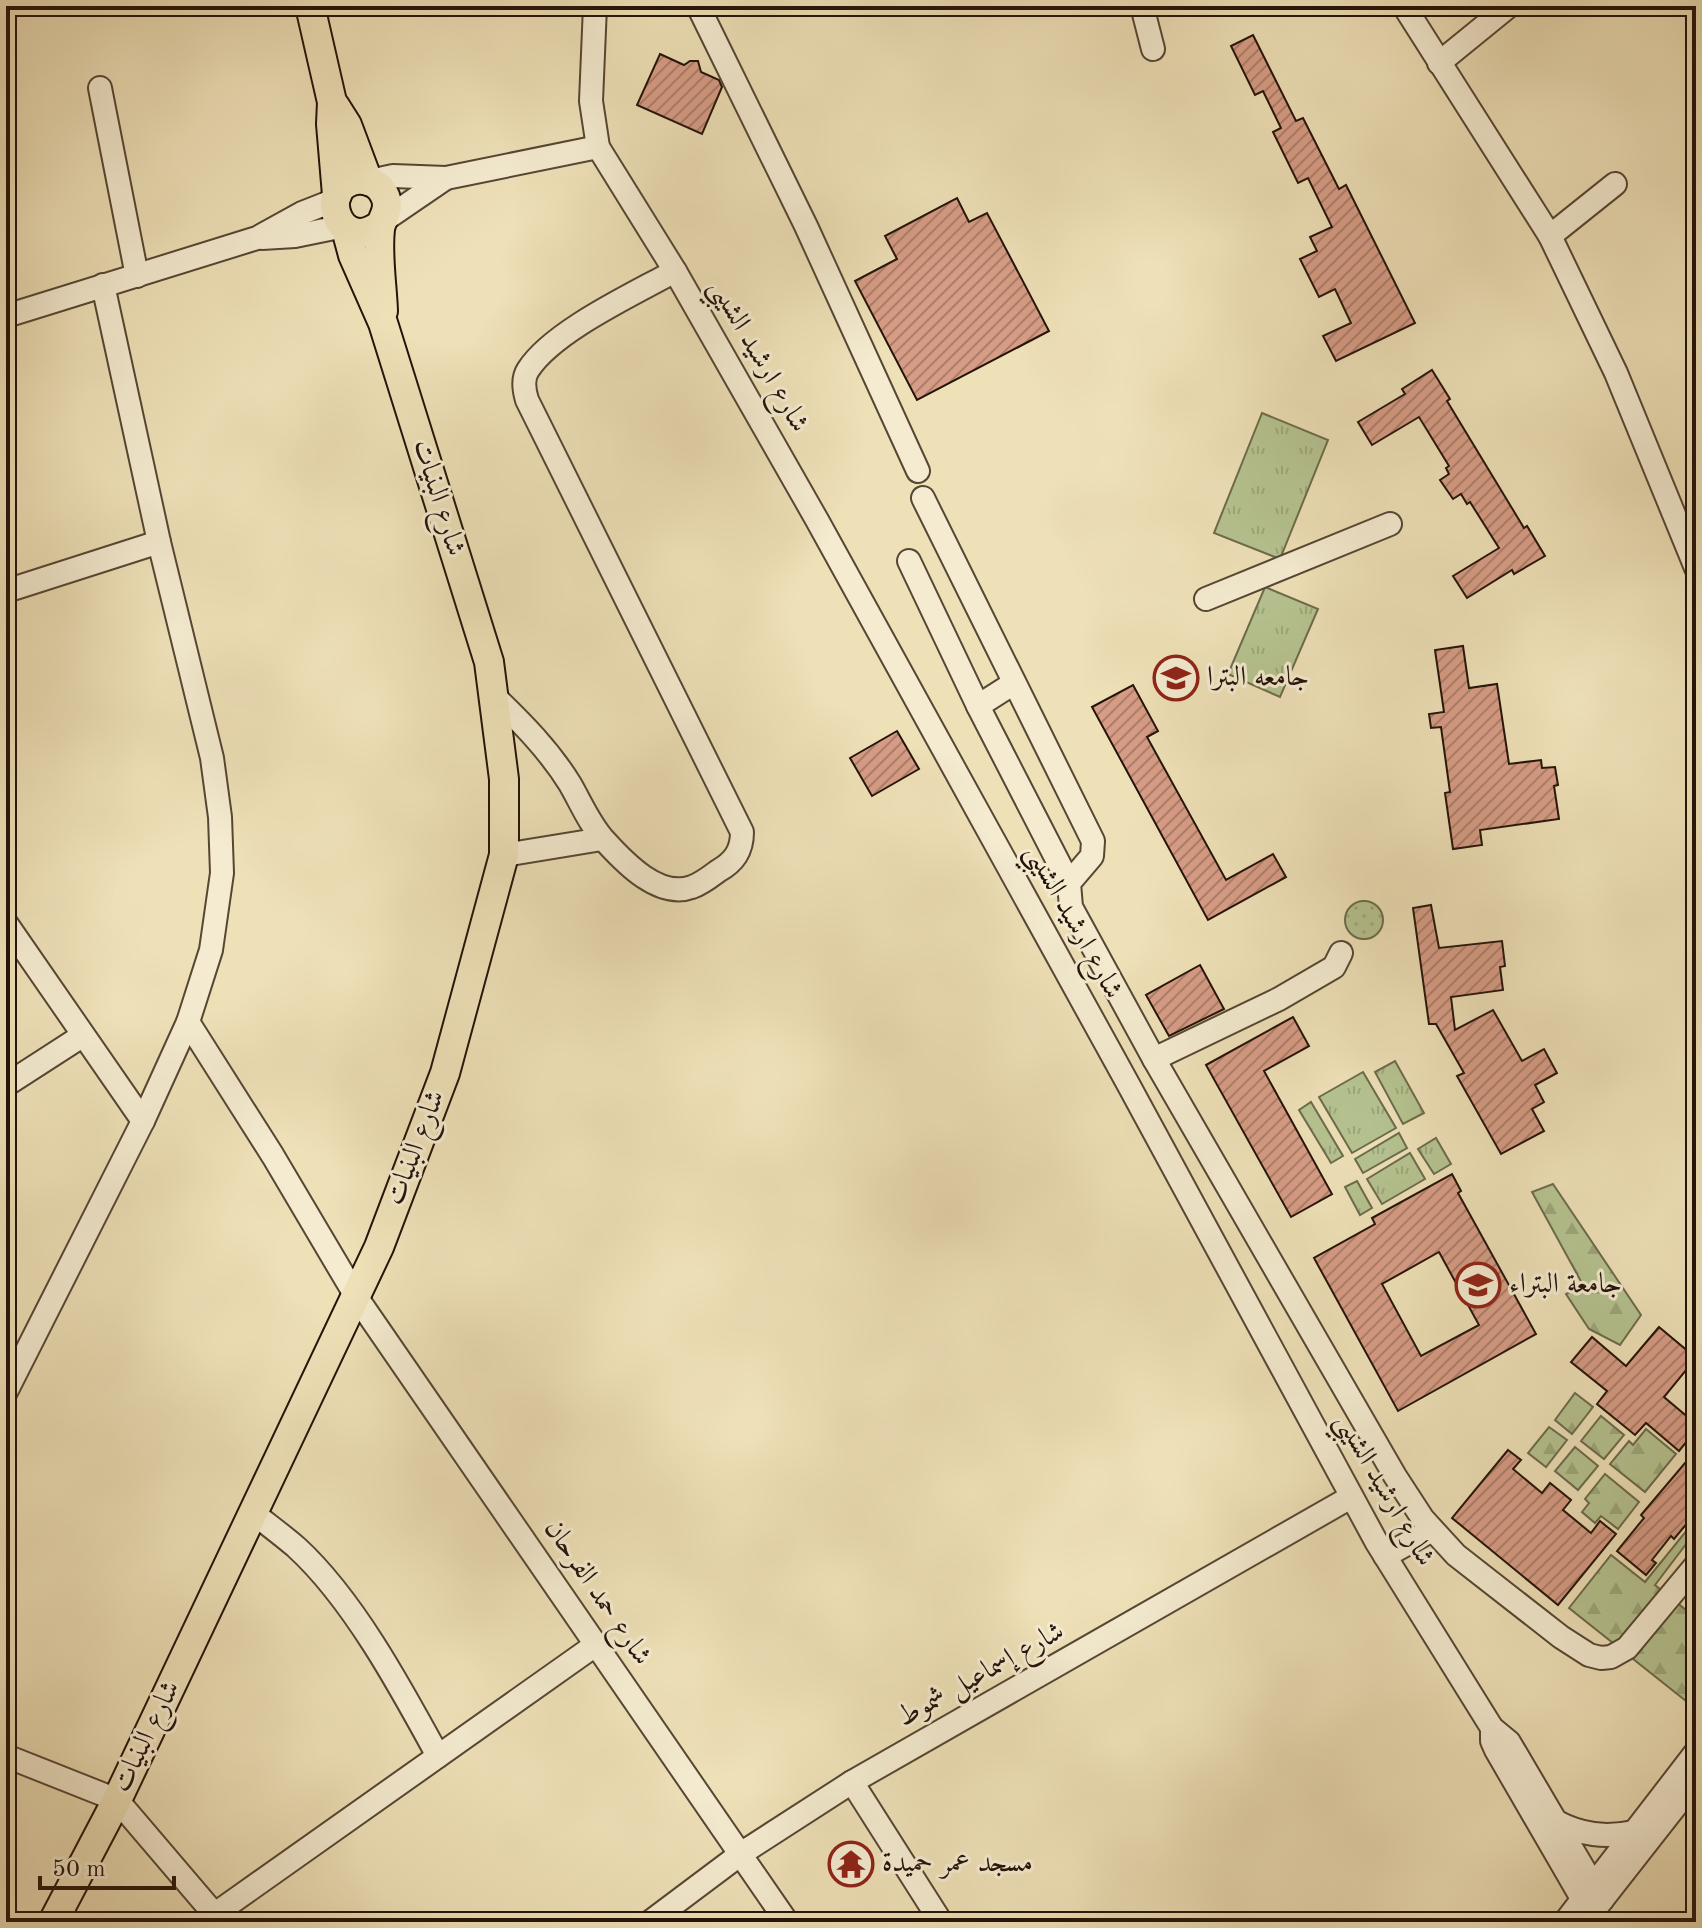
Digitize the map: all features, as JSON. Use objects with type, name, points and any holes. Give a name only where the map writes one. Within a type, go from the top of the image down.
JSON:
[{"type":"main road","name":"شارع البنيات","points":[[53,1922],[117,1800],[379,1247],[445,1073],[504,855],[504,779],[489,662],[383,323],[357,266],[340,213],[331,124],[332,102],[310,6]]},
{"type":"main road","name":"شارع البنيات","points":[[332,102],[347,125],[369,181]]},
{"type":"main road","points":[[356,180],[369,181],[380,188],[386,198],[387,210],[382,223],[364,233],[340,213],[345,185],[356,180]]},
{"type":"main road","name":"شارع البنيات","points":[[382,223],[383,323]]},
{"type":"street","points":[[369,181],[406,175],[446,178],[598,147],[591,101],[595,6]]},
{"type":"street","points":[[698,6],[806,226],[918,471]]},
{"type":"street","points":[[1142,6],[1153,49]]},
{"type":"street","points":[[1404,6],[1550,236],[1616,373],[1696,568]]},
{"type":"street","points":[[1439,63],[1509,6]]},
{"type":"street","points":[[100,88],[137,276]]},
{"type":"street","name":"شارع ارشيد الشيبي","points":[[598,147],[675,271],[824,533],[1105,1041],[1351,1497],[1492,1728],[1509,1742],[1555,1821],[1591,1904]]},
{"type":"street","points":[[382,223],[446,178]]},
{"type":"street","points":[[1550,236],[1615,184]]},
{"type":"street","points":[[6,316],[257,238],[302,213],[340,213]]},
{"type":"street","points":[[494,696],[547,751],[602,839],[634,870],[665,888],[684,889],[694,887],[729,864],[742,843],[742,832],[527,400],[524,387],[526,372],[542,354],[575,328],[675,271]]},
{"type":"street","points":[[6,1392],[14,1355],[143,1121],[188,1022],[211,950],[222,873],[220,817],[212,758],[159,542],[103,285]]},
{"type":"street","points":[[923,498],[1093,841],[1092,856],[1069,883]]},
{"type":"street","points":[[1206,599],[1390,524]]},
{"type":"street","points":[[6,591],[159,542]]},
{"type":"street","points":[[909,561],[978,706],[1069,883],[1071,907],[1154,1059],[1395,1476],[1428,1524],[1456,1555],[1481,1576],[1561,1637],[1589,1655],[1601,1658],[1611,1657],[1627,1648],[1696,1565]]},
{"type":"street","points":[[978,706],[1014,683]]},
{"type":"street","points":[[504,855],[602,839]]},
{"type":"street","points":[[6,923],[143,1121]]},
{"type":"street","points":[[1154,1059],[1279,999],[1334,967],[1341,953]]},
{"type":"street","name":"شارع حمد الفرحان","points":[[188,1022],[273,1156],[357,1298],[787,1922]]},
{"type":"street","points":[[6,1085],[82,1036]]},
{"type":"street","name":"شارع إسماعيل شموط","points":[[650,1922],[742,1853],[852,1782],[1351,1497]]},
{"type":"street","points":[[252,1512],[297,1548],[327,1581],[394,1676],[438,1756]]},
{"type":"street","points":[[1381,1549],[1428,1524]]},
{"type":"street","points":[[6,1756],[117,1800],[218,1918],[594,1646]]},
{"type":"street","name":"شارع ارشيد الشيبي","points":[[1492,1728],[1496,1750],[1591,1904]]},
{"type":"street","points":[[1591,1904],[1634,1832],[1696,1752]]},
{"type":"street","points":[[1565,1922],[1591,1904],[1696,1780]]},
{"type":"street","points":[[852,1782],[941,1922]]},
{"type":"street","points":[[1555,1821],[1588,1834],[1603,1836],[1634,1832]]},
{"type":"green space","points":[[1262,413],[1328,440],[1280,559],[1214,533]]},
{"type":"green space","points":[[1265,587],[1318,609],[1280,697],[1228,674]]},
{"type":"green space","points":[[1364,901],[1377,907],[1383,920],[1377,933],[1364,939],[1351,933],[1345,920],[1351,907]]},
{"type":"green space","points":[[1395,1061],[1424,1113],[1403,1124],[1375,1072]]},
{"type":"green space","points":[[1363,1072],[1396,1128],[1352,1153],[1319,1097]]},
{"type":"green space","points":[[1311,1102],[1343,1156],[1331,1163],[1299,1110]]},
{"type":"green space","points":[[1399,1133],[1407,1148],[1363,1173],[1355,1159]]},
{"type":"green space","points":[[1436,1138],[1451,1164],[1434,1174],[1418,1149]]},
{"type":"green space","points":[[1410,1153],[1425,1179],[1382,1204],[1367,1179]]},
{"type":"green space","points":[[1357,1181],[1372,1208],[1360,1215],[1345,1187]]},
{"type":"green space","points":[[1553,1184],[1641,1315],[1620,1345],[1589,1329],[1566,1294],[1583,1285],[1532,1192]]},
{"type":"green space","points":[[1575,1393],[1593,1407],[1572,1434],[1555,1420]]},
{"type":"green space","points":[[1601,1416],[1624,1435],[1604,1459],[1581,1441]]},
{"type":"green space","points":[[1549,1427],[1567,1440],[1546,1467],[1528,1453]]},
{"type":"green space","points":[[1646,1429],[1676,1454],[1645,1492],[1610,1464],[1629,1441],[1633,1445]]},
{"type":"green space","points":[[1575,1447],[1598,1466],[1578,1490],[1555,1471]]},
{"type":"green space","points":[[1605,1474],[1639,1502],[1618,1529],[1601,1516],[1595,1523],[1582,1512],[1589,1503],[1585,1499]]},
{"type":"green space","points":[[1696,1519],[1696,1531],[1655,1585],[1696,1618],[1696,1709],[1569,1608],[1611,1555],[1645,1582]]},
{"type":"building","points":[[1253,35],[1296,121],[1303,118],[1339,189],[1346,185],[1415,323],[1336,361],[1323,336],[1351,323],[1335,289],[1319,297],[1300,259],[1317,251],[1310,237],[1332,227],[1308,178],[1298,183],[1273,132],[1281,128],[1263,91],[1255,95],[1231,46]]},
{"type":"building","points":[[660,54],[684,65],[698,61],[701,72],[719,80],[722,87],[702,134],[637,105]]},
{"type":"building","points":[[957,198],[969,222],[987,213],[1049,331],[917,400],[855,281],[897,259],[885,236]]},
{"type":"building","points":[[1432,370],[1450,399],[1447,401],[1524,528],[1527,526],[1545,556],[1514,574],[1512,570],[1467,598],[1453,576],[1499,548],[1470,502],[1467,504],[1461,494],[1453,499],[1440,480],[1449,474],[1446,468],[1449,466],[1419,417],[1372,445],[1358,422],[1405,394],[1402,389]]},
{"type":"building","points":[[1463,646],[1469,688],[1497,684],[1509,764],[1541,760],[1542,768],[1555,767],[1558,785],[1554,786],[1559,819],[1480,830],[1482,845],[1453,849],[1445,793],[1450,792],[1441,727],[1431,728],[1429,714],[1444,712],[1435,650]]},
{"type":"building","points":[[1133,685],[1158,731],[1147,737],[1226,880],[1273,854],[1286,877],[1208,920],[1092,707]]},
{"type":"building","points":[[897,731],[919,769],[872,796],[850,758]]},
{"type":"building","points":[[1431,905],[1439,948],[1502,941],[1505,966],[1500,967],[1503,990],[1451,997],[1455,1030],[1493,1010],[1522,1061],[1544,1049],[1557,1073],[1535,1085],[1544,1102],[1532,1109],[1544,1131],[1501,1154],[1457,1076],[1464,1073],[1436,1024],[1429,1024],[1413,908]]},
{"type":"building","points":[[1200,965],[1224,1009],[1169,1036],[1146,995]]},
{"type":"building","points":[[1293,1017],[1309,1046],[1264,1071],[1332,1194],[1291,1217],[1206,1065]]},
{"type":"building","points":[[1452,1174],[1461,1191],[1458,1193],[1536,1334],[1398,1411],[1314,1258],[1375,1224],[1372,1218]],"holes":[[[1439,1252],[1479,1325],[1421,1356],[1382,1284]]]},
{"type":"building","points":[[1659,1327],[1696,1358],[1664,1397],[1696,1424],[1696,1430],[1679,1451],[1646,1423],[1635,1435],[1597,1404],[1607,1391],[1571,1362],[1592,1337],[1626,1366]]},
{"type":"building","points":[[1508,1450],[1521,1460],[1513,1469],[1542,1493],[1550,1483],[1571,1500],[1563,1510],[1591,1533],[1600,1521],[1616,1534],[1558,1605],[1452,1518]]},
{"type":"building","points":[[1696,1450],[1696,1506],[1690,1514],[1693,1516],[1674,1539],[1671,1536],[1652,1560],[1656,1563],[1646,1575],[1617,1551],[1644,1518],[1641,1515]]},
{"type":"place","name":"جامعه البترا","points":[[1176,678]]},
{"type":"place","name":"جامعة البتراء","points":[[1478,1285]]},
{"type":"place","name":"مسجد عمر حميدة","points":[[851,1864]]}]
